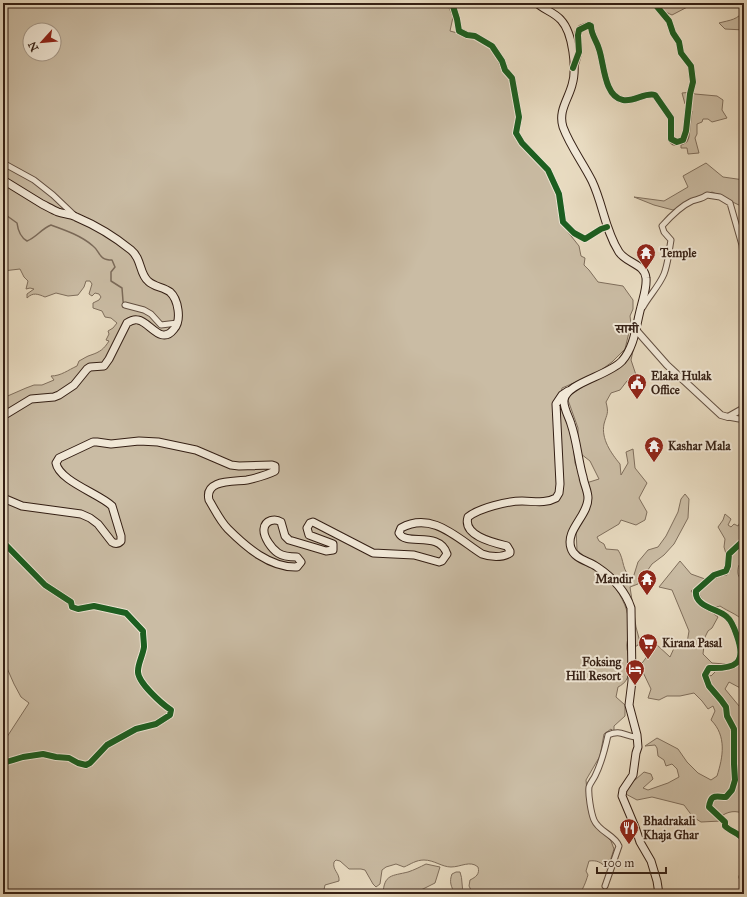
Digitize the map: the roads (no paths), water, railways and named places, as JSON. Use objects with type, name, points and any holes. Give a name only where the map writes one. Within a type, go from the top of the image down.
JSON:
[{"type":"main road","points":[[3,498],[22,506],[81,514],[95,521],[112,542],[115,544],[118,543],[121,541],[121,536],[112,506],[75,483],[58,470],[56,463],[59,458],[93,442],[112,444],[139,441],[158,442],[196,450],[231,465],[275,466],[275,471],[269,474],[248,480],[235,480],[219,484],[210,488],[208,495],[228,529],[261,556],[283,567],[297,567],[301,562],[297,557],[277,553],[266,538],[264,529],[266,525],[273,520],[278,519],[281,522],[285,536],[289,540],[326,551],[333,550],[334,546],[309,535],[306,528],[311,522],[373,553],[414,555],[439,562],[442,561],[447,554],[443,547],[439,544],[400,536],[399,533],[401,528],[410,524],[428,522],[448,531],[487,556],[503,556],[510,553],[507,546],[484,540],[473,532],[467,520],[468,517],[478,511],[503,504],[520,501],[544,502],[556,498],[559,493],[560,484],[556,404],[562,394],[572,387],[609,371],[627,354],[637,331],[639,312],[646,287],[645,273],[640,267],[627,260],[622,255],[607,227],[600,200],[592,180],[580,161],[563,126],[562,110],[573,83],[572,43],[566,27],[556,15],[537,3]]},
{"type":"main road","points":[[3,180],[58,212],[75,216],[118,240],[133,251],[139,260],[147,281],[170,292],[174,298],[178,310],[177,323],[174,329],[168,334],[156,333],[140,320],[130,321],[124,326],[109,359],[104,366],[87,369],[74,385],[59,395],[54,397],[31,399],[3,416]]},
{"type":"main road","points":[[568,391],[563,402],[572,425],[588,495],[588,503],[571,535],[571,548],[575,555],[603,571],[628,599],[631,621],[632,681],[629,705],[637,735],[638,747],[633,774],[623,790],[622,796],[640,842],[651,861],[659,894]]},
{"type":"street","points":[[452,3],[458,19],[460,32],[475,36],[492,46],[502,61],[505,70],[512,78],[520,117],[516,133],[522,143],[548,170],[559,194],[563,222],[574,233],[585,239],[601,228],[607,227]]},
{"type":"street","points":[[573,68],[579,52],[579,30],[589,25],[591,26],[600,52],[606,82],[614,95],[620,100],[636,100],[649,94],[655,95],[671,118],[671,139],[674,142],[682,141],[685,138],[690,94],[693,82],[691,66],[681,53],[680,42],[673,33],[669,21],[654,3]]},
{"type":"street","points":[[3,163],[34,180],[53,195],[75,216]]},
{"type":"street","points":[[639,312],[664,274],[671,240],[664,232],[662,226],[673,217],[679,209],[707,195],[720,197],[730,203],[742,245],[744,267]]},
{"type":"street","points":[[125,305],[147,312],[161,325],[177,323]]},
{"type":"street","points":[[637,331],[671,369],[721,415],[739,419],[744,417]]},
{"type":"street","points":[[728,417],[744,408]]},
{"type":"street","points":[[744,540],[730,554],[726,571],[714,575],[696,591],[696,593],[697,598],[710,608],[727,616],[734,627],[742,652],[740,660],[734,665],[728,668],[709,668],[705,675],[708,686],[722,700],[726,707],[726,716],[735,732],[735,780],[732,790],[726,796],[712,798],[710,800],[709,807],[725,822],[727,829],[736,833],[744,840]]},
{"type":"street","points":[[3,542],[45,585],[70,602],[72,607],[78,609],[94,606],[126,613],[143,631],[144,646],[138,669],[139,678],[164,705],[171,710],[170,715],[163,720],[150,726],[136,729],[107,745],[90,763],[86,765],[69,758],[43,754],[23,757],[3,763]]},
{"type":"street","points":[[605,886],[619,846],[617,841],[604,832],[594,822],[589,786],[597,772],[606,748],[608,735],[616,732],[628,734],[632,737],[637,735]]},
{"type":"street","points":[[744,875],[742,877],[744,885]]},
{"type":"waterway","points":[[3,213],[17,223],[20,234],[27,241],[51,225],[89,242],[96,248],[104,259],[112,260],[115,267],[111,272],[111,281],[122,288],[124,304]]},
{"type":"place","name":"Temple","points":[[646,270]]},
{"type":"place","name":"Elaka Hulak Office","points":[[637,400]]},
{"type":"place","name":"Kashar Mala","points":[[654,463]]},
{"type":"place","name":"Mandir","points":[[647,596]]},
{"type":"place","name":"Kirana Pasal","points":[[648,660]]},
{"type":"place","name":"Foksing Hill Resort","points":[[635,686]]},
{"type":"place","name":"Bhadrakali Khaja Ghar","points":[[629,845]]},
{"type":"district","name":"सामी","points":[[627,329]]}]
